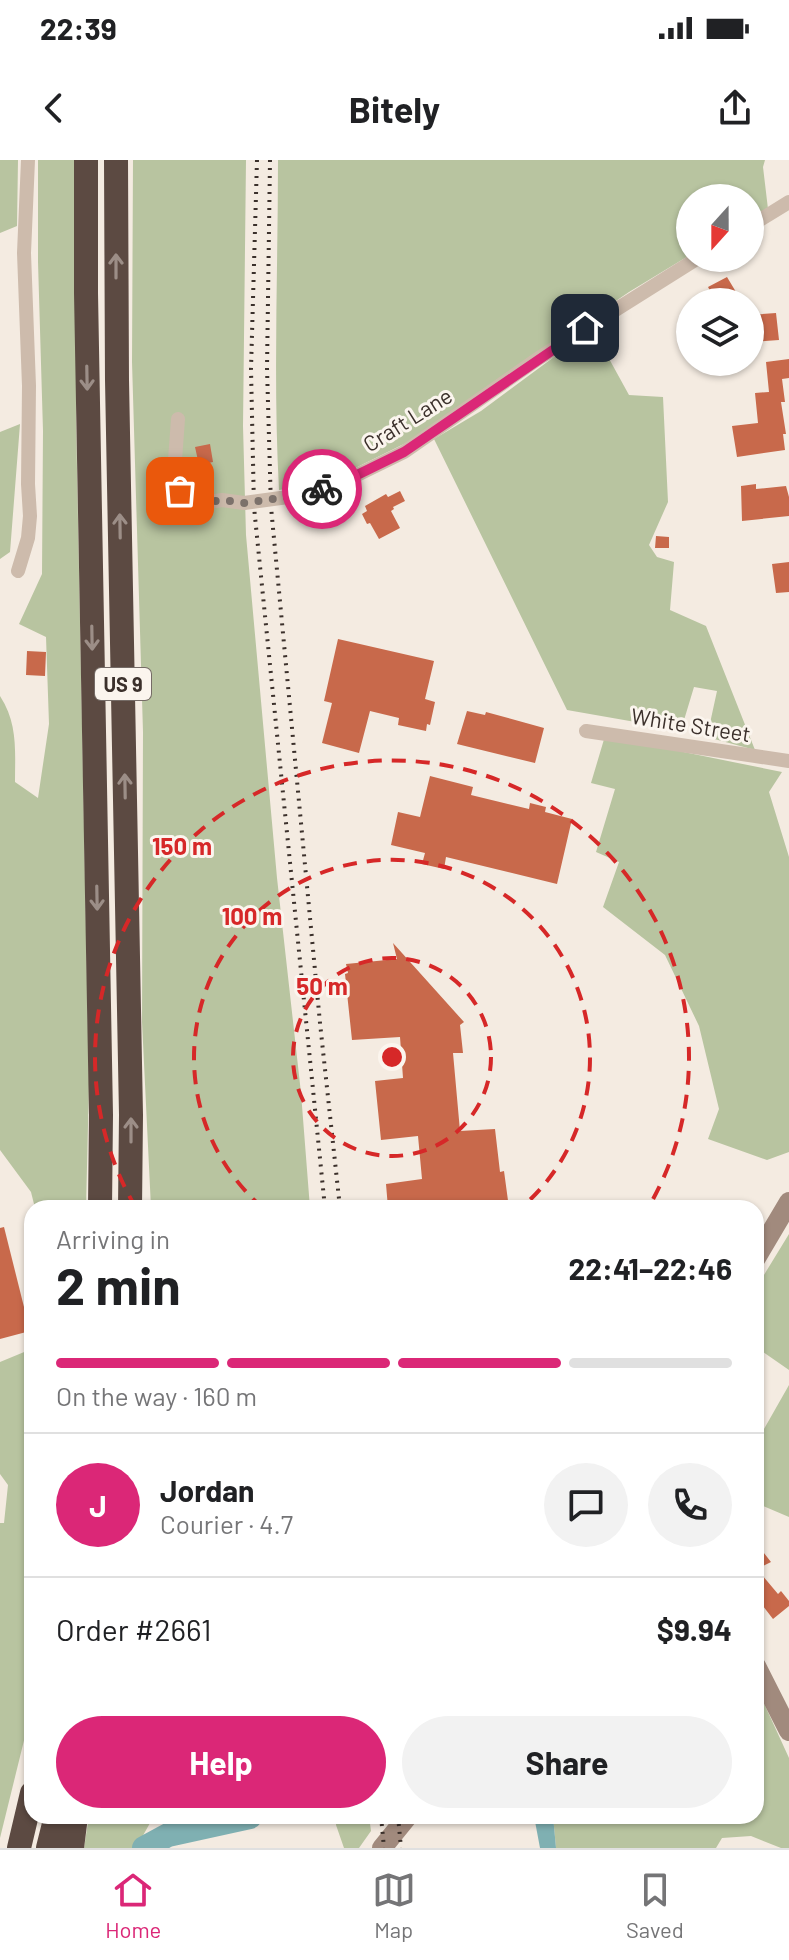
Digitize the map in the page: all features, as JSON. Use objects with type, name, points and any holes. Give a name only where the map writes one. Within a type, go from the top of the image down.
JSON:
[{"type":"highway","name":"US 9","points":[[86,160],[100,1200]]},
{"type":"highway","name":"US 9","points":[[116,160],[130,1200]]},
{"type":"highway","points":[[17,1848],[24,1824]]},
{"type":"highway","points":[[48,1848],[54,1824]]},
{"type":"highway","points":[[72,1848],[75,1824]]},
{"type":"main road","points":[[764,1244],[789,1202]]},
{"type":"main road","points":[[764,1682],[789,1731]]},
{"type":"main road","points":[[382,1848],[402,1824]]},
{"type":"street","points":[[18,571],[28,538],[30,516],[24,253],[28,160]]},
{"type":"street","points":[[764,217],[789,202]]},
{"type":"street","name":"Craft Lane","points":[[178,419],[174,474],[180,491],[190,505],[222,500],[244,503],[288,497],[331,485],[404,452],[539,358],[676,272]]},
{"type":"street","name":"White Street","points":[[586,731],[789,761]]},
{"type":"green space","points":[[0,160],[18,160],[17,226],[0,233]]},
{"type":"green space","points":[[38,160],[76,160],[76,417],[89,1084],[86,1200],[33,1200],[31,1192],[0,1150],[0,696],[13,727],[15,782],[38,798],[49,724],[46,637],[19,624],[42,574],[43,431]]},
{"type":"green space","points":[[133,160],[246,160],[243,426],[246,535],[309,1200],[151,1200],[142,1022],[143,732],[132,362]]},
{"type":"green space","points":[[278,160],[765,160],[763,167],[768,209],[764,211],[764,184],[676,184],[676,263],[629,292],[412,440],[337,477],[310,486],[279,490],[276,366]]},
{"type":"green space","points":[[585,334],[607,355],[629,395],[663,397],[668,502],[649,545],[657,557],[674,562],[670,610],[706,626],[755,750],[707,737],[717,691],[694,687],[681,730],[567,710],[434,439],[481,411]]},
{"type":"green space","points":[[20,424],[10,552],[0,559],[0,432]]},
{"type":"green space","points":[[605,736],[782,772],[769,792],[789,857],[789,1152],[767,1160],[708,1139],[719,1109],[699,1026],[665,955],[603,907],[619,862],[596,852],[615,789],[591,783]]},
{"type":"green space","points":[[789,1234],[789,1370],[764,1353],[764,1275]]},
{"type":"green space","points":[[24,1352],[24,1740],[0,1838],[0,1523],[4,1523],[8,1485],[0,1474],[0,1362]]},
{"type":"green space","points":[[789,1385],[789,1517],[764,1506],[764,1429]]},
{"type":"green space","points":[[764,1703],[789,1758],[789,1848],[781,1848],[751,1836],[722,1838],[716,1848],[556,1848],[554,1824],[764,1824]]},
{"type":"green space","points":[[88,1824],[149,1824],[136,1848],[84,1848]]},
{"type":"green space","points":[[370,1824],[371,1831],[359,1848],[344,1848],[336,1825]]},
{"type":"water","points":[[536,1824],[554,1824],[556,1848],[540,1848]]},
{"type":"building","points":[[727,277],[734,288],[709,288]]},
{"type":"building","points":[[776,313],[779,340],[764,341],[764,314]]},
{"type":"building","points":[[789,359],[789,378],[782,379],[785,450],[737,457],[732,426],[758,423],[755,393],[769,392],[766,362]]},
{"type":"building","points":[[210,444],[213,462],[199,465],[195,447]]},
{"type":"building","points":[[756,484],[756,489],[786,486],[789,516],[742,521],[741,486]]},
{"type":"building","points":[[400,491],[405,501],[391,511],[400,528],[379,539],[362,514],[367,511],[365,506],[386,494],[388,497]]},
{"type":"building","points":[[331,509],[334,523],[314,526],[312,513]]},
{"type":"building","points":[[656,536],[669,537],[669,548],[655,548]]},
{"type":"building","points":[[789,562],[789,592],[776,593],[772,564]]},
{"type":"building","points":[[338,639],[434,661],[425,699],[435,702],[426,731],[398,725],[399,718],[370,711],[359,753],[322,743],[332,703],[324,701]]},
{"type":"building","points":[[27,651],[46,652],[45,676],[26,675]]},
{"type":"building","points":[[467,711],[485,715],[486,712],[544,728],[535,763],[457,744]]},
{"type":"building","points":[[430,776],[473,787],[471,795],[529,809],[530,803],[546,807],[545,812],[572,819],[557,884],[446,857],[444,869],[422,864],[425,853],[391,845],[398,812],[420,817]]},
{"type":"building","points":[[393,943],[464,1022],[460,1025],[463,1053],[453,1053],[460,1131],[495,1129],[500,1172],[504,1171],[508,1200],[387,1200],[386,1184],[422,1179],[418,1136],[381,1140],[375,1081],[403,1078],[400,1037],[352,1040],[345,974],[348,973],[346,964],[397,959]]},
{"type":"building","points":[[4,1227],[24,1307],[24,1333],[0,1339],[0,1228]]},
{"type":"building","points":[[764,1553],[771,1562],[764,1566]]},
{"type":"building","points":[[764,1577],[778,1594],[781,1591],[789,1601],[789,1606],[773,1619],[764,1607]]},
{"type":"waterway","points":[[144,1848],[168,1835],[218,1824]]},
{"type":"railway","points":[[257,160],[251,369],[254,507],[324,1200]]},
{"type":"railway","points":[[270,160],[267,368],[271,507],[339,1200]]},
{"type":"railway","points":[[382,1824],[384,1848]]},
{"type":"railway","points":[[399,1824],[401,1848]]},
{"type":"way so far","points":[[180,491],[190,505],[222,500],[244,503],[322,489]]},
{"type":"route","points":[[322,489],[404,452],[585,328]]}]
